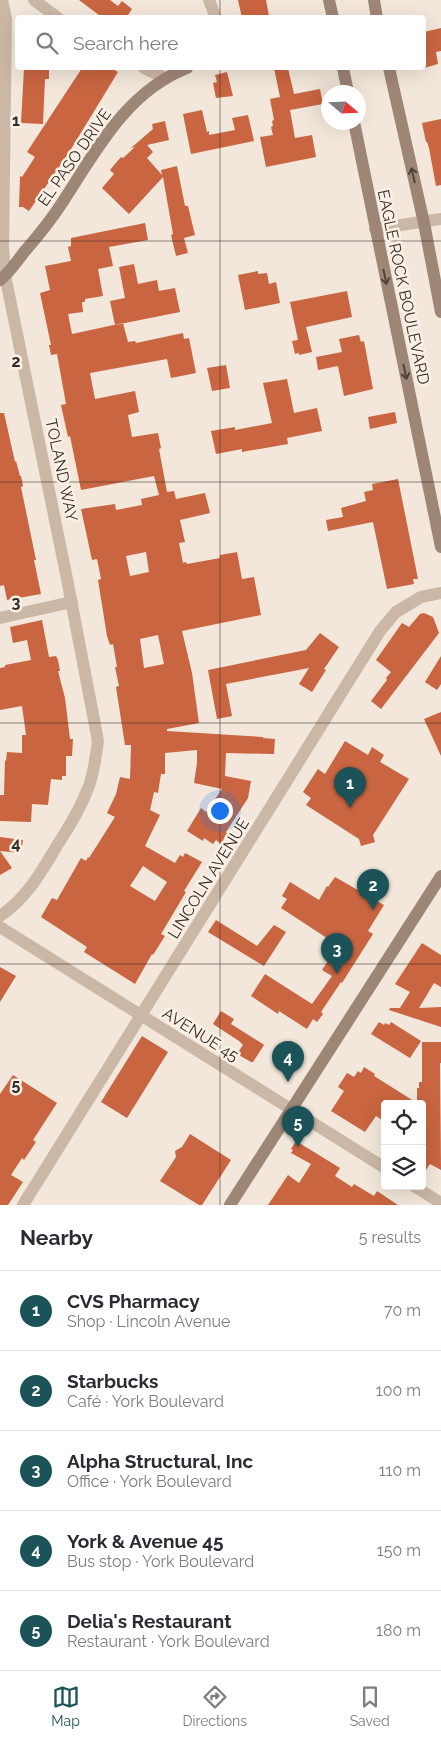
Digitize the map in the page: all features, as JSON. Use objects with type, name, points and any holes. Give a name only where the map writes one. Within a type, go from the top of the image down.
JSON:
[{"type":"main road","points":[[329,0],[332,15]]},
{"type":"main road","points":[[374,0],[374,15]]},
{"type":"main road","name":"EL PASO DRIVE","points":[[3,277],[50,221],[104,136],[118,119],[136,101],[165,78],[182,70]]},
{"type":"main road","points":[[343,70],[347,85]]},
{"type":"main road","name":"EAGLE ROCK BOULEVARD","points":[[389,70],[424,222],[441,312]]},
{"type":"main road","name":"EAGLE ROCK BOULEVARD","points":[[356,130],[441,547]]},
{"type":"main road","points":[[230,1205],[441,876]]},
{"type":"street","name":"TOLAND WAY","points":[[0,916],[25,895],[41,872],[82,802],[95,764],[98,741],[72,602],[3,277],[2,0]]},
{"type":"street","points":[[34,0],[54,15]]},
{"type":"street","points":[[209,0],[215,15]]},
{"type":"street","points":[[148,70],[165,78]]},
{"type":"street","points":[[375,229],[441,219]]},
{"type":"street","name":"LINCOLN AVENUE","points":[[23,1205],[380,631],[396,612],[421,597],[441,593]]},
{"type":"street","points":[[0,618],[72,602]]},
{"type":"street","name":"AVENUE 45","points":[[0,927],[381,1166]]},
{"type":"street","points":[[420,1190],[441,1203]]},
{"type":"building","points":[[79,0],[110,0],[118,6],[122,1],[132,9],[128,15],[99,15]]},
{"type":"building","points":[[238,0],[266,0],[269,15],[241,15]]},
{"type":"building","points":[[441,28],[441,51],[436,52],[438,64],[426,67],[426,32]]},
{"type":"building","points":[[24,70],[49,70],[49,79],[45,79],[43,124],[21,123]]},
{"type":"building","points":[[81,70],[114,70],[118,72],[68,154],[29,211],[19,207],[20,176],[22,177],[35,157],[27,152]]},
{"type":"building","points":[[274,70],[288,70],[294,94],[320,89],[321,104],[290,110],[295,138],[312,135],[316,157],[266,167],[260,137],[273,135],[271,127],[274,120],[270,99],[280,97]]},
{"type":"building","points":[[227,72],[233,96],[216,98],[213,83],[217,82],[215,75]]},
{"type":"building","points":[[202,110],[209,135],[235,130],[232,118],[248,115],[254,141],[191,154],[183,114]]},
{"type":"building","points":[[441,119],[441,185],[436,186],[422,123]]},
{"type":"building","points":[[165,121],[169,140],[147,145],[153,152],[147,158],[162,175],[161,170],[177,166],[185,206],[188,206],[195,235],[184,238],[188,253],[176,256],[171,235],[173,234],[163,177],[129,214],[102,188],[114,174],[110,170],[121,157],[123,158],[135,147],[131,148],[153,129],[152,124]]},
{"type":"building","points":[[145,223],[148,240],[109,247],[113,266],[98,269],[103,296],[85,299],[85,302],[82,302],[83,312],[68,314],[72,334],[123,323],[128,342],[135,341],[136,343],[183,333],[184,339],[189,338],[196,373],[171,378],[167,359],[90,373],[95,399],[135,391],[139,412],[128,415],[132,437],[158,433],[167,492],[174,491],[176,499],[205,493],[210,513],[180,520],[185,542],[179,543],[183,563],[186,562],[187,564],[220,558],[220,555],[237,552],[242,579],[254,577],[261,615],[182,631],[192,673],[199,723],[167,729],[167,731],[275,739],[274,754],[226,753],[225,776],[251,781],[248,798],[226,832],[221,844],[216,840],[213,844],[204,838],[203,841],[187,831],[201,808],[206,812],[222,789],[194,783],[197,750],[165,753],[165,774],[161,774],[158,793],[154,792],[150,810],[160,815],[145,846],[175,863],[180,855],[183,857],[185,853],[202,862],[161,934],[165,936],[135,984],[84,952],[87,947],[41,917],[52,898],[57,900],[81,858],[86,861],[89,858],[115,817],[107,813],[116,794],[120,777],[130,779],[131,745],[125,745],[116,687],[119,686],[113,644],[110,645],[107,636],[98,580],[101,579],[97,559],[92,560],[81,509],[115,504],[116,510],[142,505],[141,499],[159,495],[154,476],[81,490],[70,436],[68,437],[61,405],[66,404],[57,354],[51,355],[49,345],[51,345],[40,293],[50,290],[45,266],[71,261],[68,247],[71,246],[71,238]],"holes":[[[146,552],[149,572],[130,576],[126,556]],[[158,635],[164,664],[144,668],[140,639]],[[143,866],[167,882],[155,901],[130,886]]]},
{"type":"building","points":[[134,264],[138,284],[157,280],[159,291],[175,288],[180,312],[115,325],[110,301],[125,298],[119,267]]},
{"type":"building","points":[[258,271],[258,274],[267,273],[269,284],[276,282],[280,303],[245,310],[238,275]]},
{"type":"building","points":[[347,291],[352,317],[306,327],[312,352],[295,354],[292,341],[298,340],[290,302]]},
{"type":"building","points":[[359,335],[361,342],[364,341],[373,389],[344,396],[338,366],[318,370],[316,357],[342,352],[339,339]]},
{"type":"building","points":[[226,365],[230,388],[212,391],[207,368]]},
{"type":"building","points":[[287,379],[294,413],[317,408],[322,431],[287,438],[288,444],[242,452],[242,449],[216,454],[211,431],[235,427],[235,430],[272,423],[263,383]]},
{"type":"building","points":[[395,412],[397,423],[370,429],[368,417]]},
{"type":"building","points":[[0,413],[4,413],[15,462],[21,476],[23,486],[21,487],[41,594],[7,600],[4,585],[0,586]]},
{"type":"building","points":[[398,479],[418,579],[413,579],[414,584],[387,589],[373,522],[328,531],[326,520],[343,517],[341,508],[366,501],[364,492],[373,490],[372,484]]},
{"type":"building","points":[[424,613],[433,617],[439,633],[381,709],[371,701],[391,672],[376,660],[402,623],[409,627],[420,614]]},
{"type":"building","points":[[42,620],[49,657],[56,656],[58,660],[60,671],[58,671],[65,698],[70,739],[73,739],[72,756],[66,756],[66,776],[62,776],[62,780],[51,779],[48,805],[32,804],[31,822],[0,821],[0,795],[4,795],[7,752],[22,753],[22,735],[26,735],[22,706],[0,710],[0,668],[5,667],[5,665],[31,660],[27,640],[13,643],[10,627]]},
{"type":"building","points":[[320,633],[339,647],[324,669],[326,670],[312,692],[299,684],[309,668],[226,684],[232,716],[217,719],[208,670],[306,650]]},
{"type":"building","points":[[441,656],[441,684],[437,690],[425,682]]},
{"type":"building","points":[[441,712],[441,756],[424,719]]},
{"type":"building","points":[[345,741],[368,755],[372,747],[384,755],[380,762],[409,779],[373,835],[375,842],[361,846],[359,839],[306,805],[311,798],[303,792],[318,769],[325,774]]},
{"type":"building","points":[[0,837],[23,840],[21,853],[0,851]]},
{"type":"building","points":[[0,851],[12,868],[0,875]]},
{"type":"building","points":[[335,877],[384,905],[368,931],[373,934],[321,1012],[323,1014],[317,1022],[313,1019],[307,1029],[279,1011],[278,1014],[251,996],[265,974],[312,1004],[332,976],[322,970],[335,950],[330,947],[333,942],[281,908],[287,899],[282,896],[290,882],[319,900]]},
{"type":"building","points":[[216,920],[257,946],[274,925],[286,932],[264,966],[208,932]]},
{"type":"building","points":[[422,943],[441,955],[441,987],[434,983],[419,1008],[441,1007],[441,1027],[389,1010],[390,1008],[400,1008],[410,992],[395,984]]},
{"type":"building","points":[[0,967],[16,976],[0,1002]]},
{"type":"building","points":[[221,1011],[234,1019],[231,1024],[264,1045],[253,1062],[237,1054],[243,1045],[239,1041],[213,1024]]},
{"type":"building","points":[[379,1022],[389,1025],[391,1022],[421,1041],[410,1058],[371,1034]]},
{"type":"building","points":[[142,1036],[168,1052],[127,1118],[101,1102]]},
{"type":"building","points":[[422,1042],[441,1042],[441,1170],[430,1164],[426,1170],[426,1100],[417,1100],[417,1088],[419,1088],[419,1082],[422,1082]]},
{"type":"building","points":[[364,1067],[375,1074],[374,1076],[412,1100],[381,1100],[381,1119],[376,1116],[365,1132],[331,1111],[344,1091],[338,1087],[347,1073],[354,1077],[358,1071],[361,1073]]},
{"type":"building","points":[[13,1075],[57,1103],[33,1140],[36,1142],[11,1175],[23,1182],[8,1205],[0,1205],[0,1094]]},
{"type":"building","points":[[190,1134],[231,1160],[202,1205],[160,1181],[176,1157],[175,1151],[182,1147]]},
{"type":"building","points":[[296,1141],[340,1168],[335,1176],[352,1187],[354,1184],[374,1196],[377,1191],[398,1205],[268,1205],[288,1175],[299,1183],[311,1164],[291,1153],[293,1150],[291,1149]]},
{"type":"place","name":"CVS Pharmacy","points":[[350,808]]},
{"type":"place","name":"Starbucks","points":[[373,910]]},
{"type":"place","name":"Alpha Structural, Inc","points":[[337,974]]},
{"type":"place","name":"York & Avenue 45","points":[[288,1082]]},
{"type":"place","name":"Delia's Restaurant","points":[[298,1147]]}]
